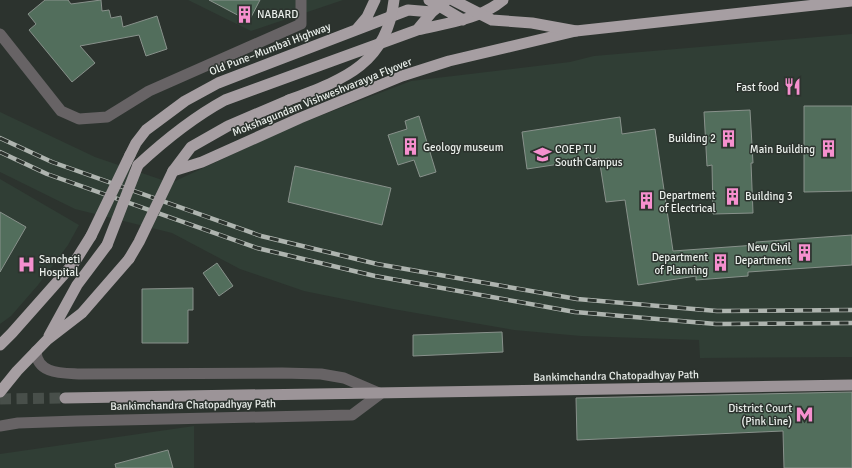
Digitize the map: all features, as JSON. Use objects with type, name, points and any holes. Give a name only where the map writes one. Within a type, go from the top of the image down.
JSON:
[{"type":"highway","points":[[356,30],[367,17],[375,0]]},
{"type":"highway","name":"Mokshagundam Vishweshvarayya Flyover","points":[[47,340],[82,313],[128,259],[139,242],[173,171],[191,147],[228,126],[338,81],[360,67],[374,52],[385,36],[392,16],[394,0]]},
{"type":"highway","points":[[429,0],[463,20]]},
{"type":"highway","name":"Mokshagundam Vishweshvarayya Flyover","points":[[453,0],[492,20],[532,23],[576,31]]},
{"type":"highway","points":[[0,392],[17,371],[47,340],[77,285],[107,244],[138,165],[162,143],[196,116],[225,100],[417,30],[463,20],[494,8],[502,0]]},
{"type":"highway","name":"Mokshagundam Vishweshvarayya Flyover","points":[[173,171],[202,162],[300,118],[402,76],[449,61],[576,31],[852,1]]},
{"type":"highway","points":[[417,30],[440,6]]},
{"type":"highway","name":"Old Pune–Mumbai Highway","points":[[0,345],[74,263],[91,236],[136,143],[146,130],[185,101],[218,82],[408,10],[440,6]]},
{"type":"main road","name":"Bankimchandra Chatopadhyay Path","points":[[380,394],[852,385]]},
{"type":"main road","points":[[64,398],[325,393],[380,394]]},
{"type":"street","points":[[0,34],[61,111],[79,119],[107,117],[149,91],[301,24],[301,0]]},
{"type":"street","name":"Bankimchandra Chatopadhyay Path","points":[[0,426],[18,422],[352,415],[380,394],[344,378],[321,374],[79,374],[50,372],[40,366],[36,357],[36,351]]},
{"type":"shaded area","points":[[188,0],[343,0],[251,31]]},
{"type":"shaded area","name":"COEP TU South Campus","points":[[852,34],[852,357],[700,358],[699,340],[581,336],[514,330],[393,309],[304,291],[240,269],[172,233],[75,209],[0,172],[0,112],[95,157],[171,183],[291,127],[411,81],[570,62],[594,56]]},
{"type":"shaded area","name":"Sancheti Hospital","points":[[0,179],[79,225],[68,245],[38,285],[11,316],[0,324]]},
{"type":"shaded area","points":[[194,426],[194,468],[0,468],[0,454]]},
{"type":"building","points":[[45,0],[68,0],[71,4],[101,0],[102,11],[109,10],[111,18],[121,16],[123,27],[157,16],[167,49],[146,56],[139,35],[80,46],[95,63],[72,82],[29,30],[36,24],[28,14]]},
{"type":"building","name":"NABARD","points":[[209,0],[260,0],[249,21]]},
{"type":"building","name":"Main Building","points":[[804,106],[852,106],[852,191],[804,192]]},
{"type":"building","points":[[750,110],[753,163],[751,163],[753,213],[713,214],[712,165],[707,166],[704,112]]},
{"type":"building","name":"Geology museum","points":[[419,116],[436,172],[420,177],[414,160],[398,165],[388,135],[407,129],[405,121]]},
{"type":"building","name":"Department of Electrical","points":[[620,117],[622,134],[655,129],[673,251],[756,245],[756,242],[852,235],[852,265],[748,272],[748,276],[696,280],[696,276],[638,285],[625,200],[606,202],[599,158],[527,169],[522,132]]},
{"type":"building","points":[[295,166],[391,188],[382,225],[288,202]]},
{"type":"building","points":[[0,212],[26,227],[0,272]]},
{"type":"building","points":[[217,263],[233,286],[219,296],[203,273]]},
{"type":"building","points":[[193,288],[193,310],[188,310],[188,343],[142,343],[142,289]]},
{"type":"building","points":[[502,332],[503,352],[413,356],[413,335]]},
{"type":"building","points":[[852,392],[852,468],[784,468],[783,431],[577,440],[576,398]]},
{"type":"building","points":[[168,450],[173,468],[116,468],[115,464]]},
{"type":"tunnel","points":[[0,399],[65,398]]},
{"type":"railway","points":[[0,138],[52,162],[261,236],[377,264],[577,299],[717,311],[852,310]]},
{"type":"railway","points":[[0,152],[47,174],[257,248],[375,276],[575,312],[716,324],[852,323]]},
{"type":"place","name":"NABARD","points":[[244,14]]},
{"type":"place","name":"Fast food","points":[[792,87]]},
{"type":"place","name":"Building 2","points":[[729,138]]},
{"type":"place","name":"Geology museum","points":[[410,147]]},
{"type":"place","name":"Main Building","points":[[828,149]]},
{"type":"place","name":"COEP TU South Campus","points":[[542,155]]},
{"type":"place","name":"Building 3","points":[[732,196]]},
{"type":"place","name":"Department of Electrical","points":[[646,201]]},
{"type":"place","name":"New Civil Department","points":[[804,253]]},
{"type":"place","name":"Department of Planning","points":[[721,263]]},
{"type":"place","name":"Sancheti Hospital","points":[[26,265]]},
{"type":"place","name":"District Court (Pink Line)","points":[[805,414]]}]
